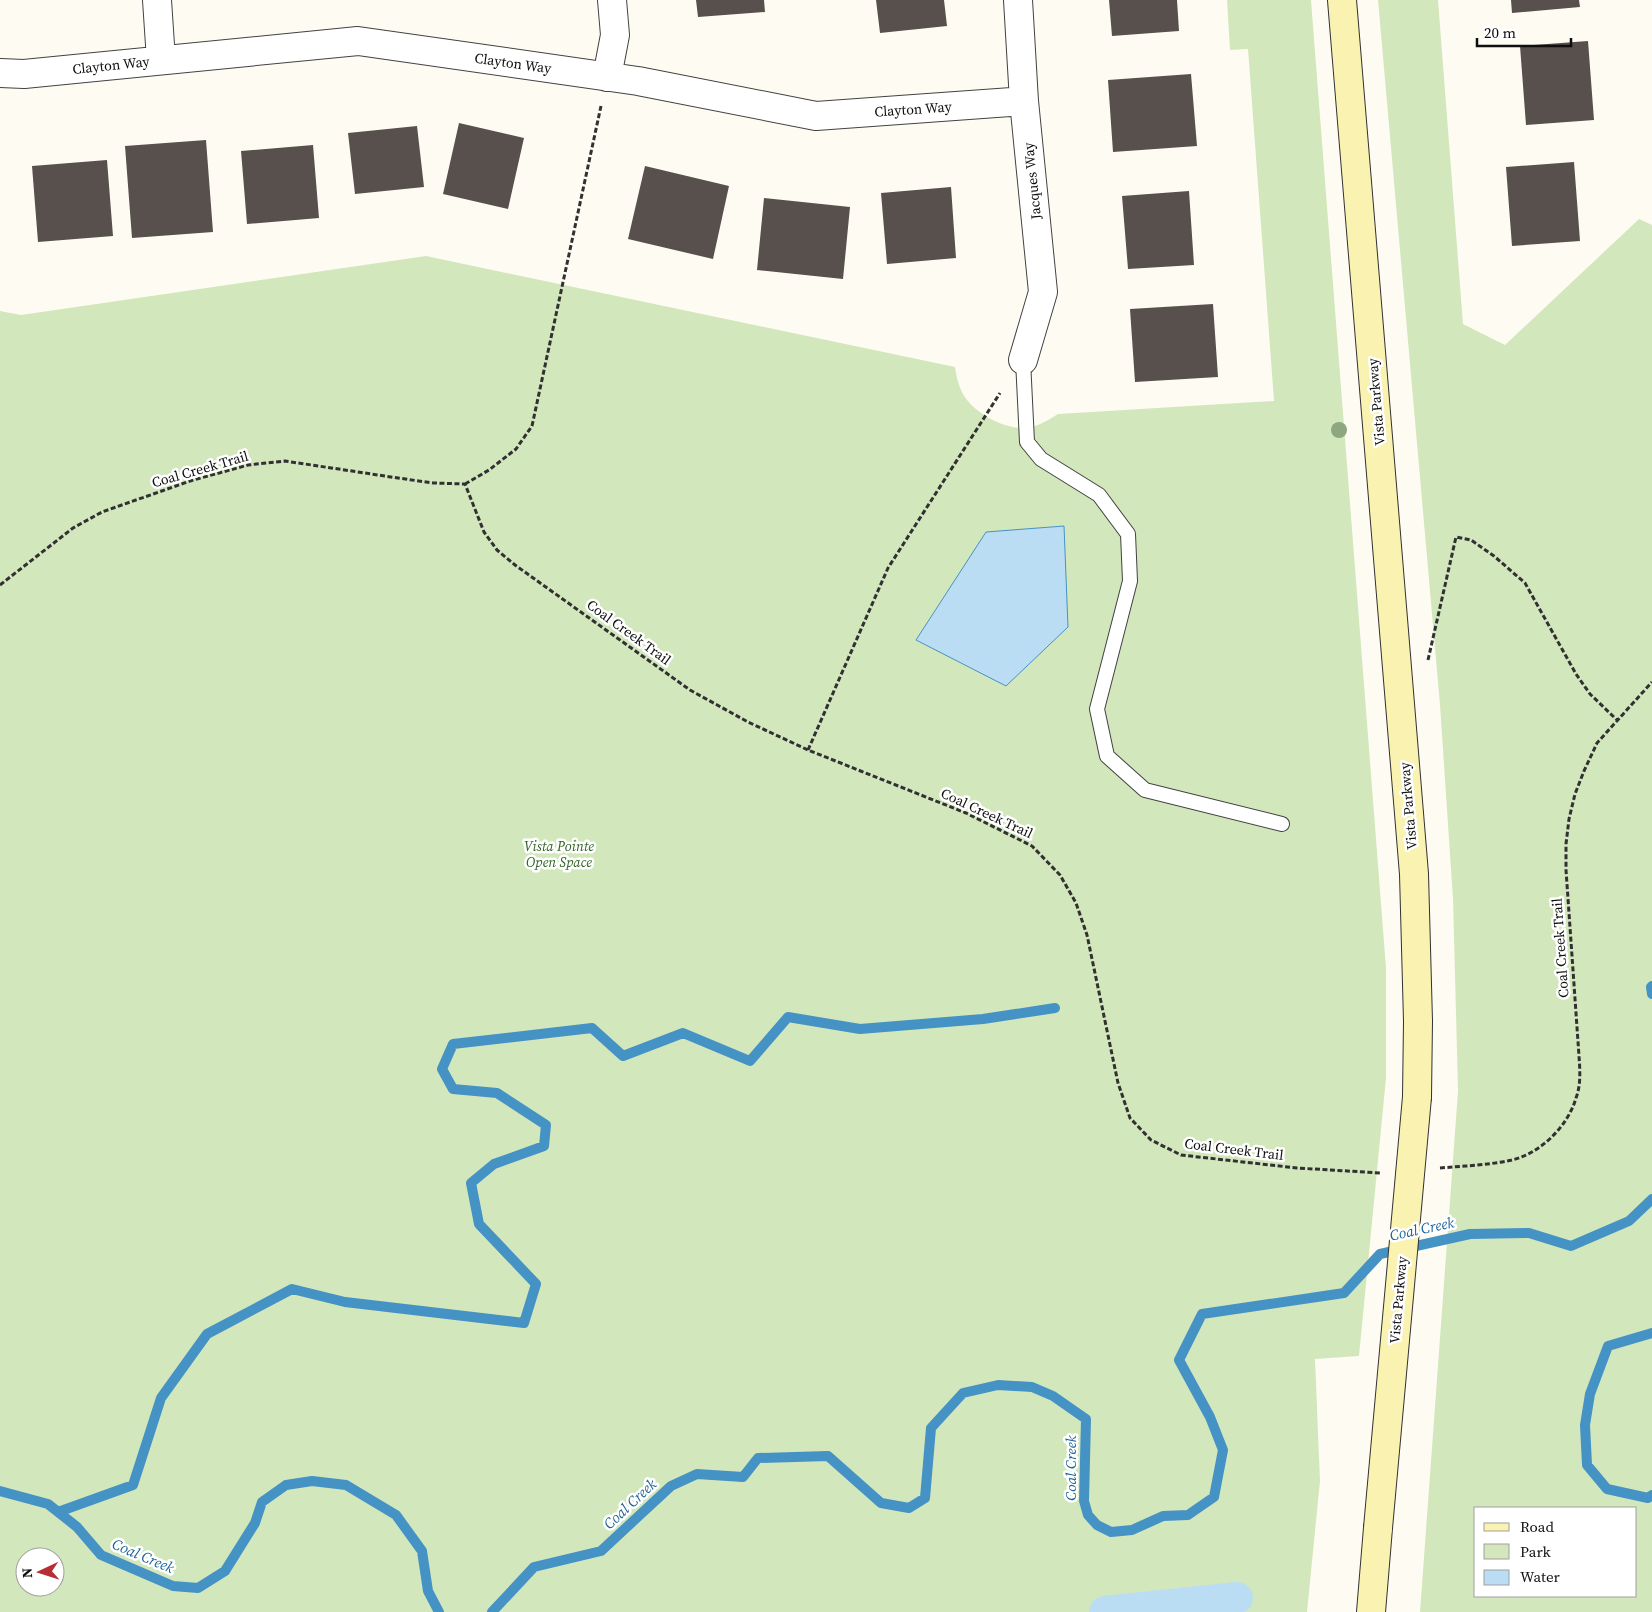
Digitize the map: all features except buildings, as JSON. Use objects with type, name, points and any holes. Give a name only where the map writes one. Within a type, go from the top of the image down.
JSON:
[{"type":"street","points":[[156,0],[161,60]]},
{"type":"street","points":[[606,77],[615,35],[612,0]]},
{"type":"street","name":"Jacques Way","points":[[1018,0],[1024,101],[1043,292],[1023,360]]},
{"type":"street","name":"Vista Parkway","points":[[1342,0],[1414,874],[1418,1021],[1417,1097],[1370,1612]]},
{"type":"street","name":"Clayton Way","points":[[0,73],[24,74],[358,41],[638,81],[816,116],[1024,101]]},
{"type":"lane","points":[[1023,360],[1027,442],[1041,459],[1099,495],[1128,534],[1130,582],[1098,709],[1106,756],[1145,790],[1282,824]]},
{"type":"path","points":[[465,484],[489,470],[516,449],[532,426],[600,107]]},
{"type":"path","points":[[808,750],[888,568],[985,415]]},
{"type":"path","name":"Coal Creek Trail","points":[[0,585],[73,528],[102,512],[190,481],[248,465],[285,461],[433,483],[465,484],[484,532],[497,550],[515,565],[690,690],[748,722],[808,750],[966,814],[1032,846],[1060,875],[1076,903],[1086,935],[1121,1092],[1130,1118],[1151,1140],[1181,1155],[1297,1168],[1378,1174],[1388,1173]]},
{"type":"path","points":[[1427,666],[1456,537],[1471,540],[1494,556],[1525,583],[1576,674],[1590,694],[1617,720]]},
{"type":"path","name":"Coal Creek Trail","points":[[1437,1168],[1514,1159],[1533,1151],[1550,1139],[1567,1119],[1577,1098],[1580,1056],[1566,870],[1566,844],[1575,794],[1597,743],[1652,682]]},
{"type":"green space","name":"Vista Pointe Open Space","points":[[1227,0],[1311,0],[1386,968],[1386,1078],[1359,1356],[1315,1359],[1320,1481],[1307,1612],[0,1612],[0,311],[21,315],[426,256],[955,367],[961,390],[971,404],[978,411],[996,421],[1014,427],[1032,427],[1058,414],[1274,401],[1248,49],[1230,50]]},
{"type":"green space","points":[[1378,0],[1438,0],[1463,324],[1505,345],[1639,219],[1652,225],[1652,1612],[1420,1612],[1458,1091],[1453,899],[1440,705]]},
{"type":"water","points":[[1064,526],[1068,627],[1006,686],[916,640],[986,532]]},
{"type":"waterway","points":[[1652,986],[1652,994]]},
{"type":"waterway","points":[[58,1512],[133,1485],[161,1398],[207,1334],[292,1289],[345,1302],[524,1323],[536,1284],[479,1224],[471,1183],[494,1164],[544,1146],[546,1125],[497,1093],[453,1089],[442,1069],[453,1044],[592,1028],[623,1056],[683,1033],[750,1061],[788,1017],[860,1029],[983,1019],[1055,1008]]},
{"type":"waterway","name":"Coal Creek","points":[[492,1612],[534,1567],[601,1551],[671,1486],[697,1474],[743,1477],[758,1458],[828,1456],[881,1503],[909,1508],[925,1498],[931,1428],[963,1393],[998,1385],[1032,1387],[1053,1396],[1086,1419],[1084,1501],[1088,1515],[1097,1525],[1111,1532],[1132,1530],[1163,1516],[1188,1515],[1214,1497],[1223,1450],[1210,1417],[1179,1360],[1202,1314],[1344,1293],[1380,1254],[1470,1234],[1529,1233],[1571,1246],[1629,1221],[1652,1199]]},
{"type":"waterway","name":"Coal Creek","points":[[1652,1333],[1608,1346],[1590,1394],[1585,1425],[1587,1465],[1607,1489],[1648,1498],[1652,1495]]},
{"type":"waterway","name":"Coal Creek","points":[[0,1491],[48,1504],[77,1527],[101,1555],[173,1586],[198,1588],[225,1571],[255,1523],[262,1502],[286,1485],[312,1481],[346,1485],[396,1515],[422,1551],[428,1591],[439,1612]]},
{"type":"waterway","points":[[1105,1612],[1237,1598]]}]
